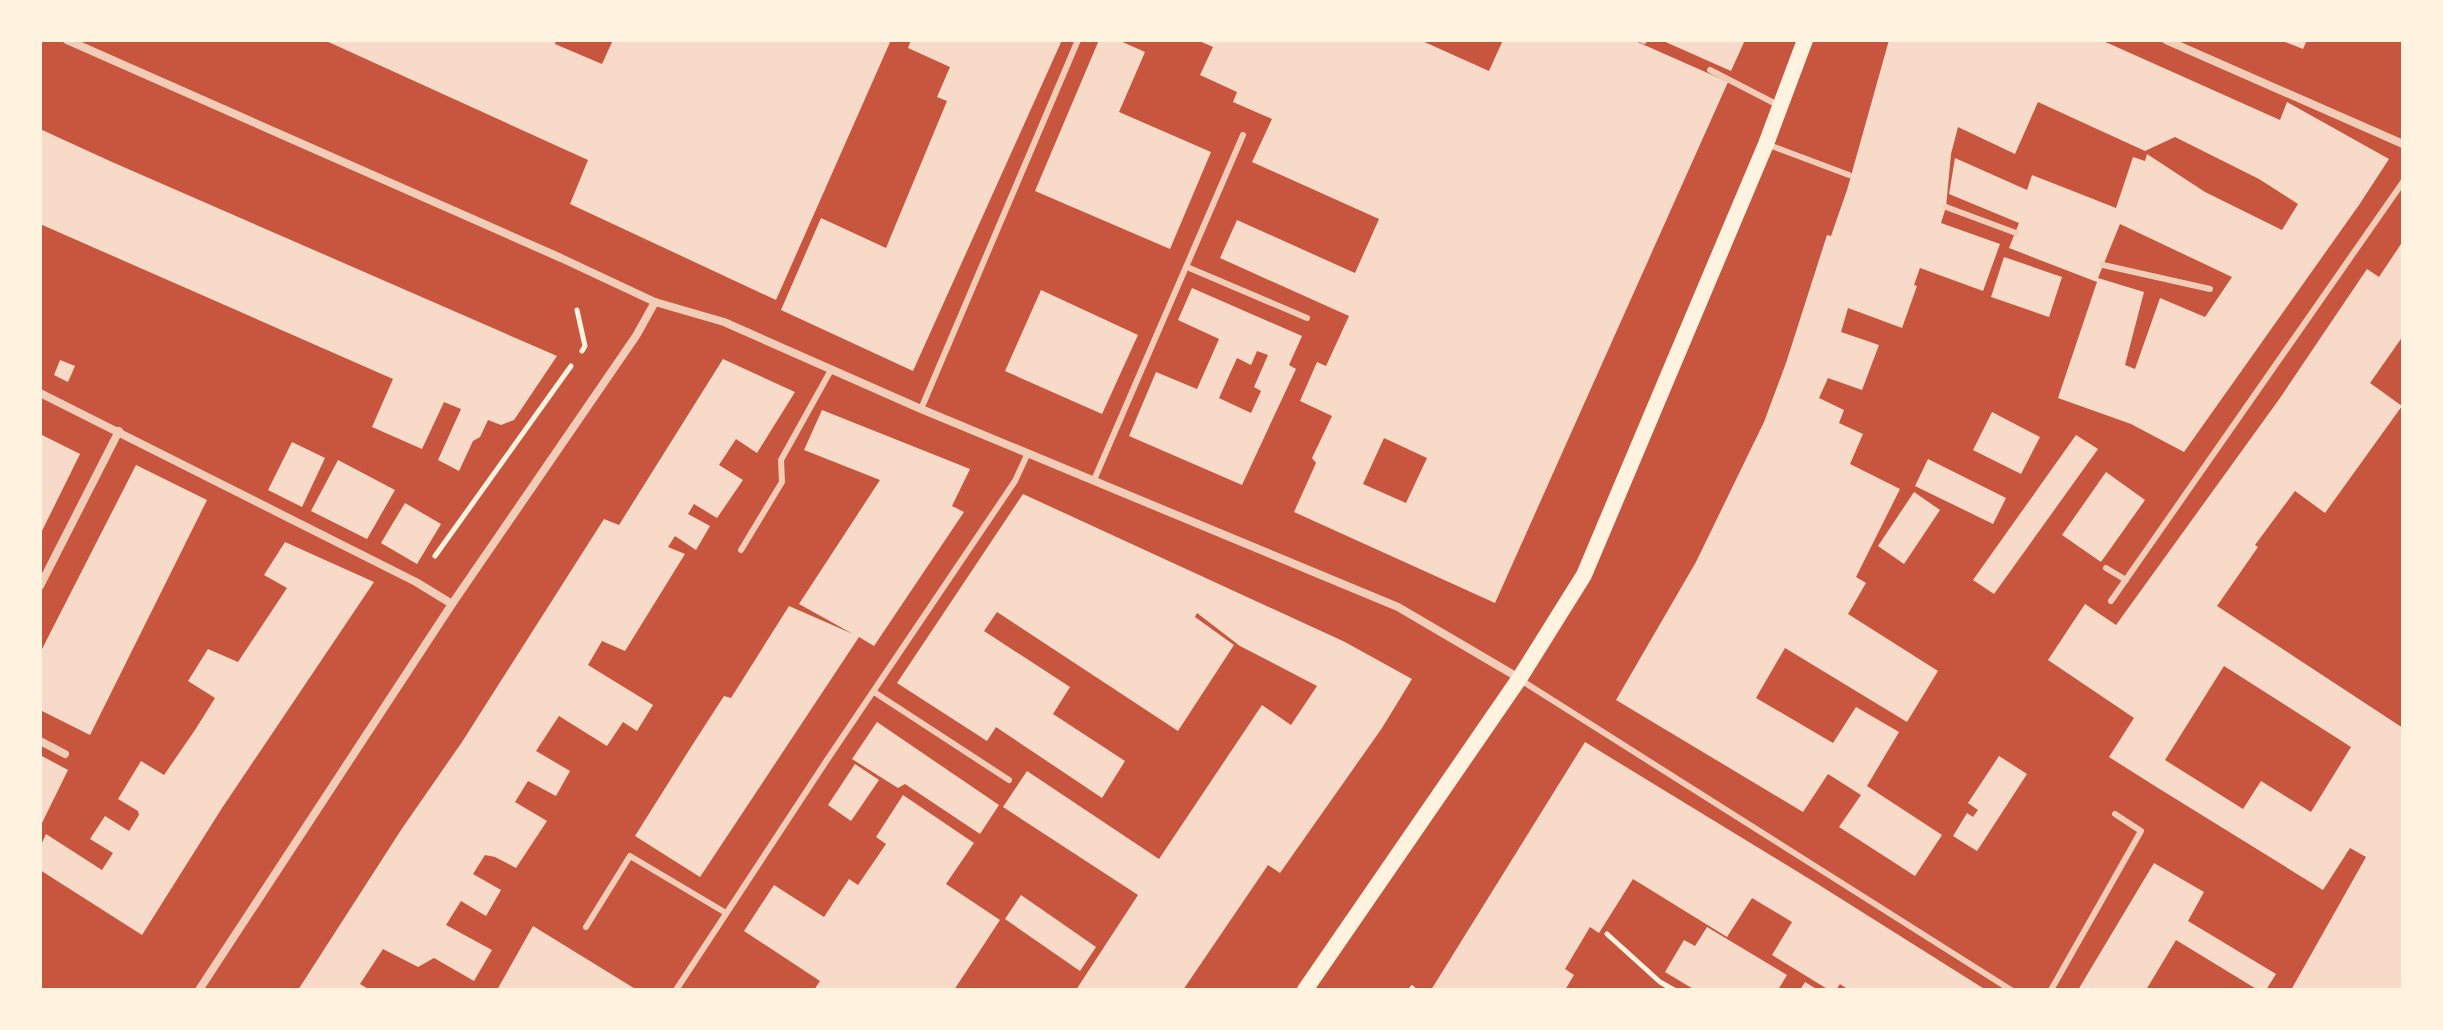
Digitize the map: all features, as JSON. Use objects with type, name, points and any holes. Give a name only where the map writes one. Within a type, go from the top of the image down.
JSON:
[{"type":"main road","points":[[1305,990],[1519,679],[1584,575],[1766,144],[1805,40]]},
{"type":"street","points":[[67,40],[655,302],[724,322],[921,409],[1398,607],[1519,679]]},
{"type":"street","points":[[2166,40],[2403,144]]},
{"type":"street","points":[[199,990],[452,604],[636,336],[655,302]]},
{"type":"street","points":[[40,393],[416,582],[452,604]]},
{"type":"street","points":[[40,586],[119,431]]},
{"type":"street","points":[[40,741],[65,754]]},
{"type":"lane","points":[[921,409],[1078,40]]},
{"type":"lane","points":[[1710,70],[1781,106]]},
{"type":"lane","points":[[1094,480],[1243,135]]},
{"type":"lane","points":[[1766,144],[1849,175]]},
{"type":"lane","points":[[2111,601],[2403,182]]},
{"type":"lane","points":[[1946,207],[2016,233]]},
{"type":"lane","points":[[2103,265],[2210,289]]},
{"type":"lane","points":[[1187,267],[1307,318]]},
{"type":"lane","points":[[741,550],[782,482],[781,460],[831,370]]},
{"type":"lane","points":[[676,990],[1015,481],[1028,453]]},
{"type":"lane","points":[[2106,568],[2126,580]]},
{"type":"lane","points":[[1519,679],[2011,990]]},
{"type":"lane","points":[[874,692],[1009,780]]},
{"type":"lane","points":[[2051,990],[2141,831],[2115,814]]},
{"type":"lane","points":[[586,927],[630,856],[726,913]]},
{"type":"path","points":[[427,566],[585,346],[577,310]]},
{"type":"path","points":[[1607,934],[1660,982],[1674,990]]},
{"type":"building","points":[[324,40],[556,40],[555,44],[602,64],[613,40],[891,40],[776,300],[570,204],[588,160]]},
{"type":"building","points":[[911,40],[1062,40],[913,371],[781,310],[821,218],[886,248],[947,101],[937,97],[950,67],[908,48]]},
{"type":"building","points":[[1099,40],[1118,40],[1145,52],[1119,112],[1211,152],[1170,249],[1035,191]]},
{"type":"building","points":[[1197,40],[1420,40],[1489,71],[1503,40],[1633,40],[1728,82],[1495,603],[1294,512],[1316,463],[1312,458],[1332,416],[1300,401],[1317,362],[1326,366],[1349,316],[1220,258],[1237,220],[1355,273],[1379,219],[1252,162],[1272,119],[1233,102],[1237,92],[1200,75],[1213,47]],"holes":[[[1384,438],[1427,458],[1406,503],[1363,484]]]},
{"type":"building","points":[[1661,40],[1745,40],[1731,71]]},
{"type":"building","points":[[1889,40],[2101,40],[2280,120],[2287,102],[2389,159],[2184,452],[2131,424],[2058,398],[2097,282],[2009,248],[2019,223],[1949,194],[1955,158],[2027,190],[2032,175],[2116,208],[2133,157],[2145,161],[2147,154],[2205,192],[2282,230],[2298,204],[2259,179],[2175,137],[2145,151],[2038,102],[2015,154],[1958,127],[1941,223],[2000,244],[1983,291],[1920,268],[1902,328],[1848,308],[1841,332],[1879,345],[1862,390],[1828,378],[1819,398],[1844,410],[1839,423],[1863,434],[1850,464],[1900,489],[1856,577],[1866,583],[1848,614],[1938,671],[1907,722],[1785,648],[1756,698],[1833,743],[1856,707],[1899,732],[1867,786],[1942,835],[1915,876],[1839,827],[1861,795],[1828,774],[1803,812],[1616,700],[1696,562],[1764,422],[1827,235],[1831,236]],"holes":[[[2120,224],[2232,277],[2205,317],[2160,298],[2135,369],[2125,365],[2144,292],[2098,278]]]},
{"type":"building","points":[[2280,40],[2307,40],[2303,49]]},
{"type":"building","points":[[40,129],[557,356],[514,420],[501,425],[488,420],[480,437],[473,441],[459,471],[438,460],[461,409],[444,402],[422,449],[372,427],[393,379],[40,224]]},
{"type":"building","points":[[2403,241],[2403,336],[2370,383],[2402,406],[2325,513],[2295,491],[2255,545],[2258,547],[2217,606],[2403,728],[2403,990],[2291,990],[2366,857],[2350,848],[2323,890],[2158,788],[2109,757],[2134,718],[2048,660],[2085,604],[2116,625],[2280,398],[2367,269],[2379,277]],"holes":[[[2224,666],[2351,747],[2311,812],[2261,781],[2243,809],[2165,760]]]},
{"type":"building","points":[[2004,257],[2062,277],[2049,317],[1991,297]]},
{"type":"building","points":[[1192,288],[1302,336],[1289,365],[1296,369],[1242,485],[1129,436],[1156,372],[1197,389],[1219,339],[1178,320]],"holes":[[[1257,351],[1268,355],[1254,387],[1261,391],[1251,413],[1219,398],[1237,358],[1251,365]]]},
{"type":"building","points":[[1041,290],[1138,335],[1102,414],[1005,371]]},
{"type":"building","points":[[723,359],[795,392],[757,453],[736,439],[719,465],[743,480],[717,518],[694,504],[688,514],[710,526],[696,550],[675,536],[668,547],[685,554],[625,651],[602,641],[588,665],[653,705],[637,731],[623,722],[607,746],[559,716],[536,751],[570,771],[556,796],[528,781],[515,802],[547,821],[516,868],[485,855],[473,874],[501,890],[486,916],[461,901],[446,925],[492,950],[474,981],[434,958],[418,967],[383,949],[360,984],[370,990],[298,990],[462,742],[604,519],[619,525]]},
{"type":"building","points":[[60,360],[75,366],[68,382],[54,375]]},
{"type":"building","points":[[822,410],[970,469],[952,506],[964,512],[874,646],[859,637],[700,877],[635,836],[691,747],[724,696],[731,698],[789,606],[853,634],[799,604],[880,480],[804,450]]},
{"type":"building","points":[[1992,412],[2040,437],[2021,474],[1973,450]]},
{"type":"building","points":[[40,434],[80,454],[40,535]]},
{"type":"building","points":[[2076,435],[2098,449],[1994,594],[1973,580]]},
{"type":"building","points":[[292,442],[325,458],[302,507],[268,490]]},
{"type":"building","points":[[1928,459],[2006,498],[1993,524],[1915,486]]},
{"type":"building","points":[[338,460],[395,490],[367,539],[311,511]]},
{"type":"building","points":[[136,465],[207,500],[90,735],[40,710],[40,653]]},
{"type":"building","points":[[2106,472],[2145,500],[2101,562],[2062,535]]},
{"type":"building","points":[[1914,492],[1940,510],[1904,564],[1878,546]]},
{"type":"building","points":[[1023,494],[1345,642],[1412,679],[1382,728],[1280,873],[1268,865],[1183,990],[1076,990],[1138,895],[1003,807],[1027,771],[1159,859],[1262,705],[1291,725],[1317,686],[1240,646],[1197,613],[1195,617],[1234,645],[1178,731],[997,612],[984,631],[1070,687],[1053,714],[1125,761],[1102,798],[996,727],[987,741],[897,683]]},
{"type":"building","points":[[405,503],[441,524],[417,564],[381,543]]},
{"type":"building","points":[[285,542],[374,582],[222,808],[142,935],[40,870],[40,847],[46,834],[102,870],[113,853],[90,839],[105,816],[129,831],[139,815],[138,811],[118,799],[141,761],[164,775],[195,730],[215,698],[188,681],[208,649],[238,662],[287,588],[264,575]]},
{"type":"building","points":[[877,722],[999,805],[980,834],[905,784],[898,788],[852,759]]},
{"type":"building","points":[[1585,742],[1986,990],[1849,990],[1840,984],[1836,990],[1829,990],[1772,955],[1792,922],[1752,898],[1727,937],[1633,879],[1599,933],[1590,927],[1565,969],[1574,975],[1565,990],[1431,990]]},
{"type":"building","points":[[40,755],[68,770],[40,827]]},
{"type":"building","points":[[1999,756],[2027,774],[1977,851],[1953,836],[1967,813],[1973,817],[1978,810],[1968,803]]},
{"type":"building","points":[[855,764],[879,780],[851,821],[828,805]]},
{"type":"building","points":[[903,795],[974,843],[946,884],[1000,920],[954,990],[814,990],[820,981],[744,931],[774,885],[824,917],[849,879],[858,885],[886,844],[876,837]]},
{"type":"building","points":[[2154,863],[2204,892],[2188,921],[2276,974],[2266,990],[2258,990],[2176,940],[2146,990],[2078,990]]},
{"type":"building","points":[[1021,895],[1096,947],[1080,971],[1005,919]]},
{"type":"building","points":[[533,926],[637,990],[497,990]]},
{"type":"building","points":[[1707,927],[1787,975],[1778,990],[1695,990],[1665,972],[1684,940],[1695,946]]},
{"type":"building","points":[[1805,982],[1818,990],[1800,990]]}]
